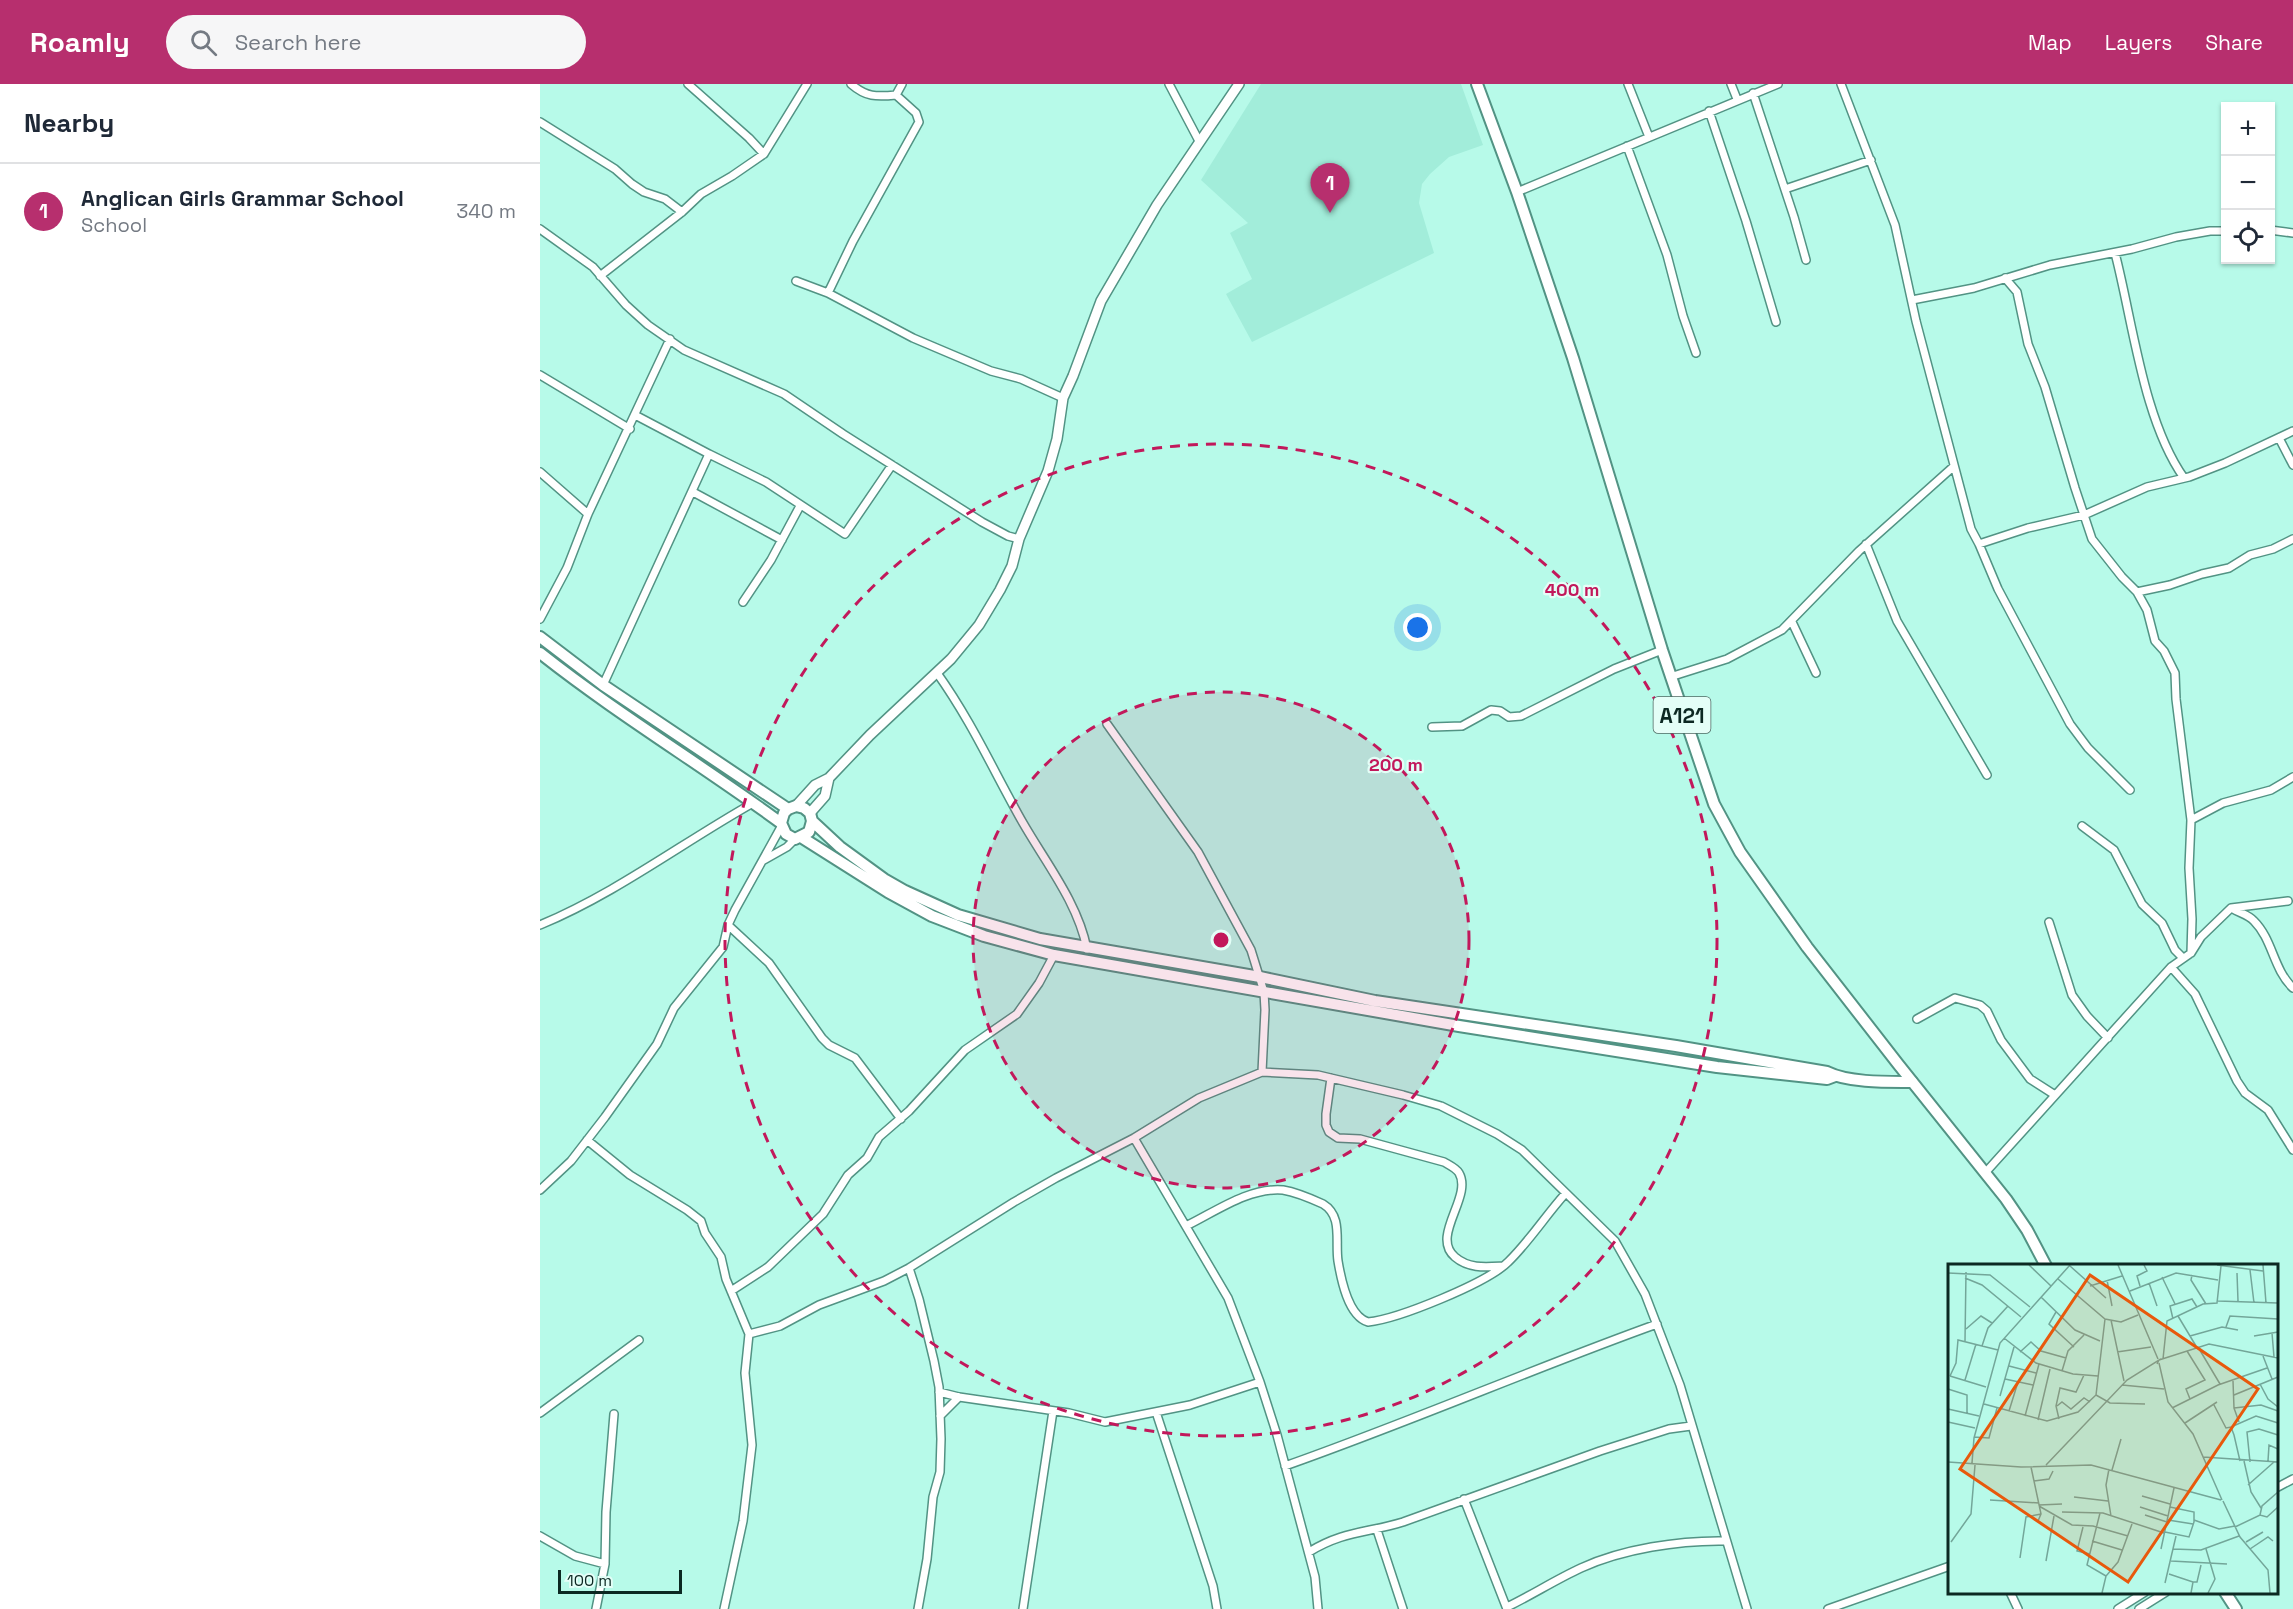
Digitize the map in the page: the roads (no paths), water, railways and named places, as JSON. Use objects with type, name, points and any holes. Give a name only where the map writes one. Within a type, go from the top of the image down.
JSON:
[{"type":"main road","name":"A121","points":[[1477,84],[1517,192],[1597,432],[1670,676],[1698,763],[1714,804],[1730,836],[1807,947],[1985,1173],[2027,1230],[2045,1264]]},
{"type":"main road","points":[[540,637],[603,685],[792,808],[804,808],[840,848],[884,879],[932,904],[1003,930],[1088,949],[1260,977],[1375,1001],[1676,1046],[1827,1072],[1835,1076],[1912,1082]]},
{"type":"main road","points":[[540,653],[611,706],[753,803],[781,825],[786,834],[798,838],[932,916],[984,936],[1054,955],[1363,1011],[1717,1067],[1827,1079],[1835,1076]]},
{"type":"main road","points":[[781,825],[781,818],[792,808]]},
{"type":"main road","points":[[798,838],[809,832],[811,817]]},
{"type":"main road","points":[[2226,1594],[2236,1609]]},
{"type":"street","points":[[688,84],[764,154]]},
{"type":"street","points":[[600,276],[682,212],[701,194],[764,154],[807,84]]},
{"type":"street","points":[[828,293],[853,241],[919,122],[916,112],[896,95],[874,97],[851,84]]},
{"type":"street","points":[[896,95],[902,84]]},
{"type":"street","points":[[1169,84],[1199,141]]},
{"type":"street","points":[[792,808],[814,785],[829,778],[870,735],[965,644],[1000,590],[1012,566],[1018,539],[1048,471],[1057,439],[1063,398],[1101,301],[1115,274],[1199,141],[1239,84]]},
{"type":"street","points":[[1628,84],[1649,137]]},
{"type":"street","points":[[1731,84],[1737,99]]},
{"type":"street","points":[[1517,192],[1737,99],[1778,84]]},
{"type":"street","points":[[1841,84],[1895,225],[1953,466],[1971,529],[1998,589],[2070,724],[2088,748],[2130,790]]},
{"type":"street","points":[[1753,93],[1806,260]]},
{"type":"street","points":[[1709,111],[1746,221],[1776,322]]},
{"type":"street","points":[[540,122],[615,169],[644,192],[665,200],[682,212]]},
{"type":"street","points":[[1627,146],[1667,255],[1683,316],[1696,353]]},
{"type":"street","points":[[1785,189],[1871,160]]},
{"type":"street","points":[[540,229],[593,267],[626,305],[648,325],[684,350],[784,394],[982,522],[1018,539]]},
{"type":"street","points":[[1912,300],[1974,288],[2050,265],[2115,253],[2176,237],[2221,231]]},
{"type":"street","points":[[2275,231],[2293,233]]},
{"type":"street","points":[[2115,253],[2145,381],[2168,451],[2184,478]]},
{"type":"street","points":[[2005,278],[2017,292],[2028,344],[2045,387],[2074,488],[2096,544],[2137,592],[2147,610],[2155,641],[2164,651],[2175,673],[2176,699],[2192,820],[2189,868],[2192,918],[2191,953]]},
{"type":"street","points":[[796,281],[828,293],[913,338],[991,371],[1021,379],[1063,398]]},
{"type":"street","points":[[540,619],[567,568],[588,514],[630,429],[670,339]]},
{"type":"street","points":[[540,375],[630,429]]},
{"type":"street","points":[[635,415],[766,482],[845,534],[892,465]]},
{"type":"street","points":[[1979,544],[2028,528],[2084,515],[2147,487],[2184,478],[2225,464],[2293,431]]},
{"type":"street","points":[[2279,438],[2293,465]]},
{"type":"street","points":[[603,685],[709,454]]},
{"type":"street","points":[[1670,676],[1727,659],[1758,644],[1792,622],[1866,544],[1953,466]]},
{"type":"street","points":[[540,472],[588,514]]},
{"type":"street","points":[[693,492],[782,540]]},
{"type":"street","points":[[743,602],[782,540],[800,506]]},
{"type":"street","points":[[2137,592],[2229,568],[2250,555],[2273,549],[2293,539]]},
{"type":"street","points":[[1866,544],[1897,621],[1988,775]]},
{"type":"street","points":[[1792,622],[1816,673]]},
{"type":"street","points":[[1432,727],[1462,726],[1491,710],[1500,711],[1509,717],[1521,717],[1614,669],[1662,650]]},
{"type":"street","points":[[937,673],[987,752],[1025,827],[1049,864],[1084,932],[1088,949]]},
{"type":"street","points":[[1107,724],[1210,871],[1251,950],[1264,992],[1262,1072]]},
{"type":"street","points":[[2192,820],[2223,803],[2271,790],[2293,777]]},
{"type":"street","points":[[811,817],[825,796],[829,778]]},
{"type":"street","points":[[540,925],[592,902],[753,803]]},
{"type":"street","points":[[540,1190],[571,1161],[587,1140],[657,1044],[674,1008],[723,947],[728,925],[781,825]]},
{"type":"street","points":[[2082,826],[2114,850],[2142,904],[2162,923],[2175,950],[2183,958]]},
{"type":"street","points":[[764,860],[798,838]]},
{"type":"street","points":[[1985,1173],[2171,967],[2191,953],[2201,938],[2231,908],[2288,901]]},
{"type":"street","points":[[2231,908],[2253,919],[2259,926],[2267,938],[2282,976],[2293,988]]},
{"type":"street","points":[[2049,922],[2072,995],[2082,1010],[2108,1038]]},
{"type":"street","points":[[728,925],[769,963],[822,1038],[829,1045],[855,1058],[901,1119]]},
{"type":"street","points":[[731,1291],[768,1267],[823,1214],[852,1170],[867,1158],[879,1137],[901,1119],[974,1042],[1022,1009],[1054,955]]},
{"type":"street","points":[[2171,967],[2195,993],[2237,1081],[2245,1093],[2268,1110],[2293,1150]]},
{"type":"street","points":[[1917,1019],[1955,998],[1980,1005],[1987,1011],[2001,1040],[2030,1079],[2055,1095]]},
{"type":"street","points":[[750,1334],[780,1326],[819,1305],[884,1281],[909,1268],[1014,1202],[1134,1138],[1199,1098],[1262,1072],[1290,1072],[1331,1078],[1441,1106],[1475,1122],[1522,1150],[1615,1241],[1645,1294],[1680,1385],[1747,1609]]},
{"type":"street","points":[[1331,1078],[1326,1114],[1326,1125],[1329,1132],[1338,1138],[1360,1139],[1444,1162],[1454,1168],[1460,1174],[1462,1181],[1449,1230],[1447,1241],[1449,1250],[1453,1256],[1481,1268],[1503,1266]]},
{"type":"street","points":[[1134,1138],[1228,1298],[1260,1382],[1285,1466],[1315,1577],[1318,1609]]},
{"type":"street","points":[[587,1140],[630,1174],[701,1221],[705,1233],[721,1257],[731,1291],[750,1334],[745,1373],[752,1445],[743,1521],[724,1609]]},
{"type":"street","points":[[1186,1226],[1240,1198],[1275,1191],[1284,1190],[1323,1204],[1336,1221],[1337,1259],[1349,1302],[1358,1316],[1368,1322],[1399,1314],[1440,1299],[1480,1281],[1503,1266],[1565,1194]]},
{"type":"street","points":[[909,1268],[924,1319],[939,1392],[940,1416],[940,1472],[933,1497],[927,1559],[918,1609]]},
{"type":"street","points":[[1285,1466],[1340,1447],[1557,1360],[1657,1324]]},
{"type":"street","points":[[540,1413],[639,1340]]},
{"type":"street","points":[[939,1392],[1105,1422],[1190,1405],[1260,1382]]},
{"type":"street","points":[[940,1416],[959,1397]]},
{"type":"street","points":[[1023,1609],[1053,1411]]},
{"type":"street","points":[[1156,1412],[1213,1586],[1217,1609]]},
{"type":"street","points":[[596,1609],[605,1564],[606,1512],[614,1414]]},
{"type":"street","points":[[1309,1552],[1339,1536],[1377,1530],[1600,1451],[1669,1429],[1691,1426]]},
{"type":"street","points":[[2278,1487],[2293,1479]]},
{"type":"street","points":[[1464,1499],[1507,1608],[1603,1559],[1638,1550],[1706,1541],[1726,1541]]},
{"type":"street","points":[[1377,1530],[1403,1609]]},
{"type":"street","points":[[540,1536],[575,1556],[605,1564]]},
{"type":"street","points":[[1828,1609],[1948,1567]]},
{"type":"street","points":[[2010,1594],[2018,1609]]},
{"type":"street","points":[[2118,1609],[2143,1594]]},
{"type":"street","points":[[2139,1609],[2164,1594]]},
{"type":"place","name":"Anglican Girls Grammar School","points":[[1330,213]]}]
